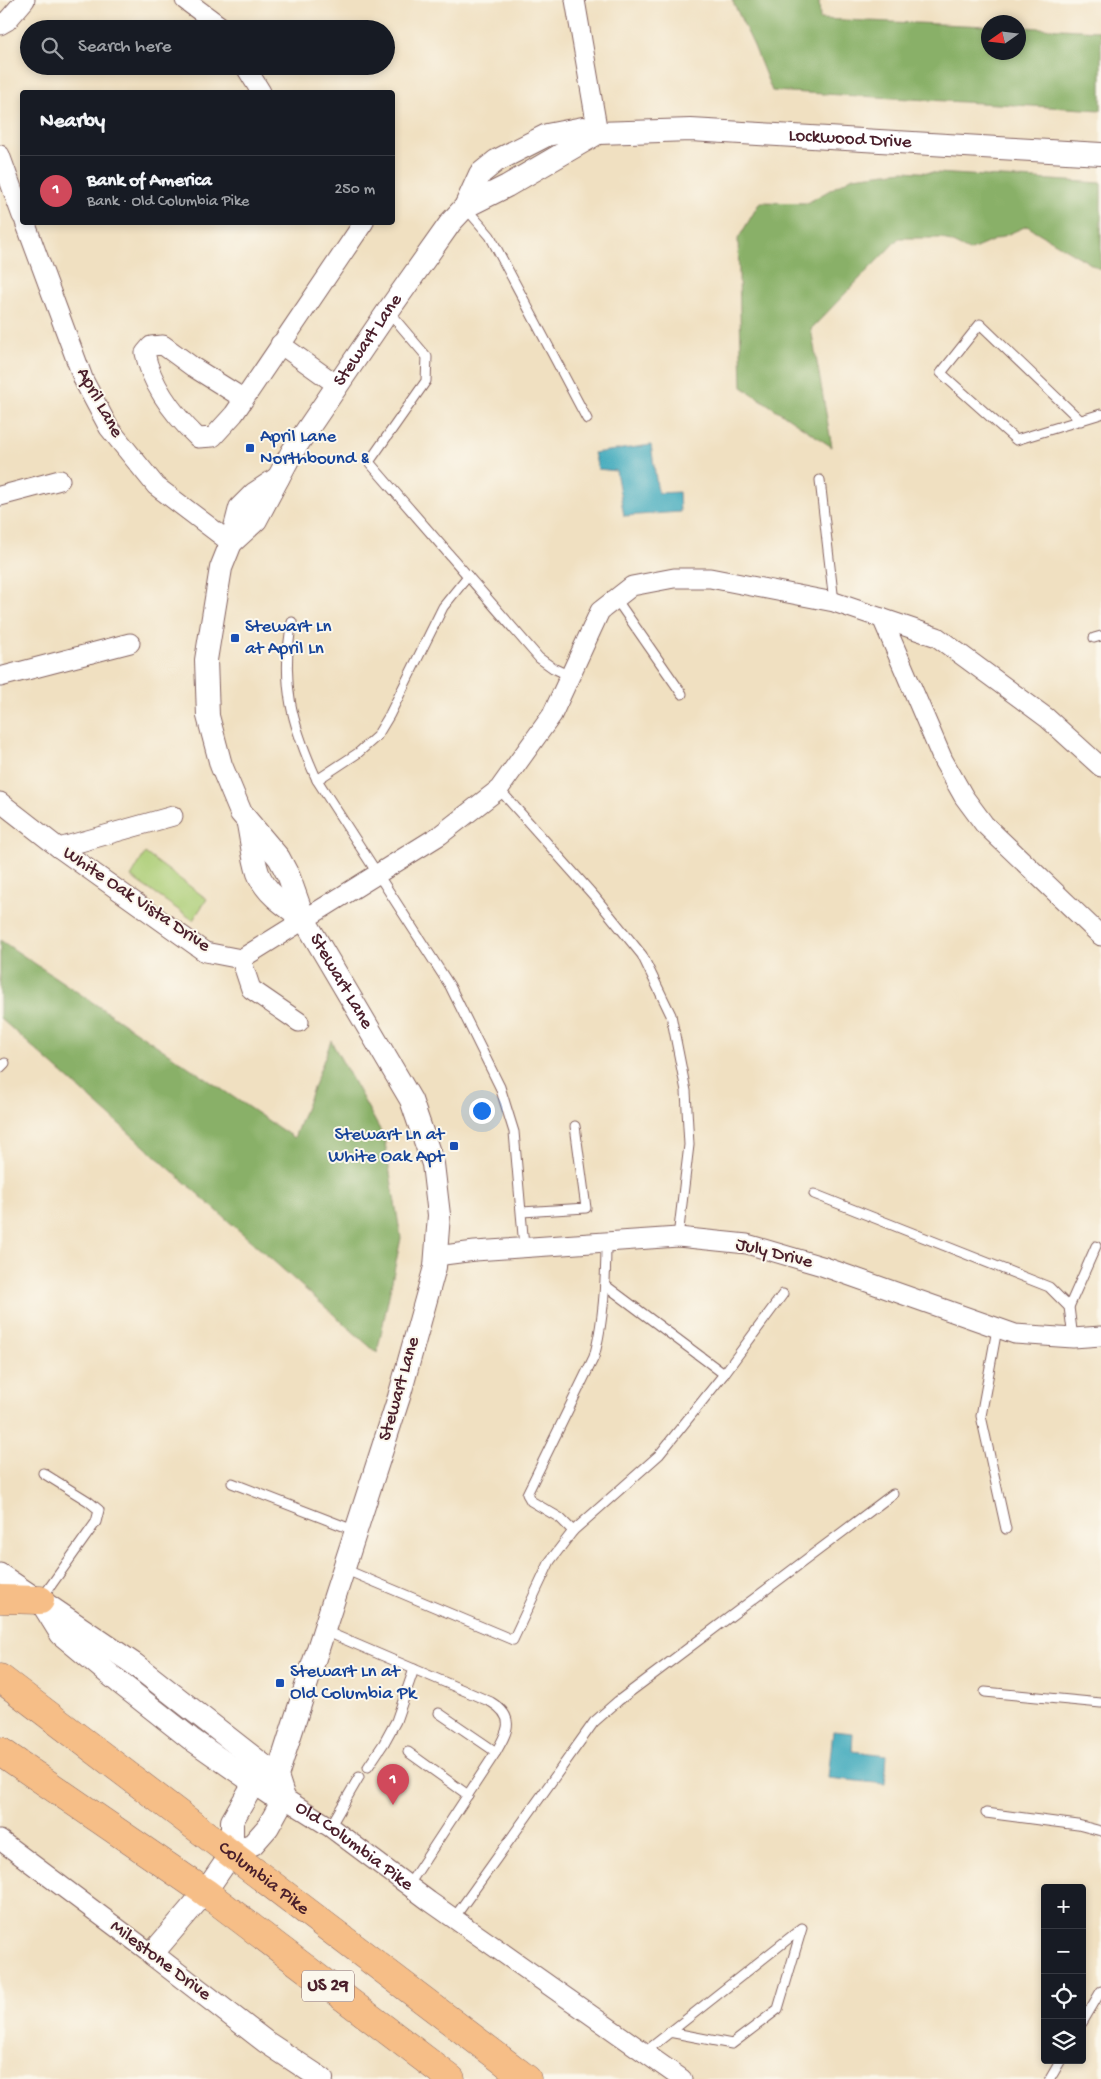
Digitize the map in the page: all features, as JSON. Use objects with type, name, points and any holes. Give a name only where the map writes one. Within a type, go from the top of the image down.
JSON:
[{"type":"highway","points":[[3,1600],[40,1600]]},
{"type":"highway","name":"Columbia Pike","points":[[0,1678],[527,2079]]},
{"type":"highway","name":"US 29","points":[[0,1751],[205,1892],[451,2079]]},
{"type":"street","points":[[0,25],[7,21],[25,0]]},
{"type":"street","points":[[185,0],[212,20]]},
{"type":"street","points":[[575,0],[598,133]]},
{"type":"street","points":[[251,75],[260,90]]},
{"type":"street","name":"Stewart Lane","points":[[277,1776],[399,1397],[435,1267],[439,1215],[433,1164],[411,1100],[304,919],[281,903],[258,874],[247,820],[241,813],[221,765],[208,716],[206,660],[221,568],[231,543],[240,508],[254,494],[278,478],[292,452],[388,311],[451,222],[465,207],[480,174],[496,161],[548,135],[582,128],[598,133]]},
{"type":"street","name":"Lockwood Drive","points":[[598,133],[691,130],[1101,154]]},
{"type":"street","points":[[0,155],[20,210]]},
{"type":"street","name":"April Lane","points":[[26,225],[84,382],[109,428],[156,486],[231,543]]},
{"type":"street","points":[[244,399],[193,367],[163,345],[151,346],[145,353],[153,378],[178,418],[198,438],[213,437],[234,414],[362,225]]},
{"type":"street","points":[[280,344],[337,385]]},
{"type":"street","points":[[0,496],[60,480]]},
{"type":"street","points":[[299,1022],[251,989],[241,959],[440,835],[499,789],[552,715],[600,611],[632,586],[674,578],[710,578],[834,602],[937,637],[1047,718],[1101,767]]},
{"type":"street","points":[[882,618],[943,760],[964,797],[984,824],[1101,936]]},
{"type":"street","points":[[0,677],[130,644]]},
{"type":"street","name":"White Oak Vista Drive","points":[[0,802],[59,848],[205,952],[241,959]]},
{"type":"street","points":[[59,848],[173,816]]},
{"type":"street","name":"July Drive","points":[[436,1256],[475,1250],[678,1237],[747,1244],[822,1266],[1014,1334],[1073,1338],[1101,1336]]},
{"type":"street","name":"Old Columbia Pike","points":[[0,1573],[134,1664],[277,1776]]},
{"type":"street","name":"Old Columbia Pike","points":[[40,1600],[61,1634],[191,1739],[270,1794],[284,1798],[330,1827],[408,1886],[682,2079]]},
{"type":"street","points":[[152,1954],[205,1892],[232,1853],[253,1844],[268,1827],[284,1798],[277,1776]]},
{"type":"street","points":[[232,1853],[232,1822],[254,1783]]},
{"type":"street","name":"Milestone Drive","points":[[0,1840],[266,2042],[322,2079]]},
{"type":"lane","points":[[465,207],[490,236],[587,418]]},
{"type":"lane","points":[[388,311],[427,357],[426,381],[369,462],[539,658],[553,668],[570,676]]},
{"type":"lane","points":[[1082,421],[980,324],[941,373],[1016,440],[1082,421],[1101,414]]},
{"type":"lane","points":[[820,480],[834,602]]},
{"type":"lane","points":[[317,780],[358,753],[377,736],[389,716],[443,607],[468,576]]},
{"type":"lane","points":[[616,599],[682,694]]},
{"type":"lane","points":[[292,622],[287,646],[287,684],[292,716],[304,752],[317,780],[450,986],[500,1087],[514,1132],[524,1247]]},
{"type":"lane","points":[[499,789],[596,897],[642,955],[671,1015],[686,1092],[689,1145],[678,1237]]},
{"type":"lane","points":[[522,1212],[586,1208],[575,1126]]},
{"type":"lane","points":[[814,1194],[1049,1287],[1069,1307]]},
{"type":"lane","points":[[573,1530],[560,1518],[531,1501],[527,1494],[594,1357],[598,1341],[605,1286],[606,1242]]},
{"type":"lane","points":[[1073,1338],[1069,1307],[1096,1246]]},
{"type":"lane","points":[[605,1286],[724,1374]]},
{"type":"lane","points":[[344,1569],[513,1640],[550,1561],[573,1530],[658,1455],[724,1374],[783,1294]]},
{"type":"lane","points":[[997,1329],[980,1416],[1006,1529]]},
{"type":"lane","points":[[40,1600],[96,1522],[100,1510],[43,1473]]},
{"type":"lane","points":[[232,1483],[356,1531]]},
{"type":"lane","points":[[454,1918],[594,1722],[893,1494]]},
{"type":"lane","points":[[324,1631],[491,1702],[502,1709],[508,1721],[506,1734],[496,1752],[408,1886]]},
{"type":"lane","points":[[368,1767],[396,1721],[414,1669]]},
{"type":"lane","points":[[985,1692],[1101,1703]]},
{"type":"lane","points":[[439,1713],[496,1752]]},
{"type":"lane","points":[[408,1752],[468,1795]]},
{"type":"lane","points":[[330,1827],[359,1777]]},
{"type":"lane","points":[[986,1813],[1078,1825],[1101,1831]]},
{"type":"lane","points":[[644,2052],[669,2032],[693,2014],[802,1928],[778,2010],[732,2044],[669,2032]]},
{"type":"lane","points":[[1085,2019],[1101,1991]]},
{"type":"lane","points":[[1050,2079],[1059,2064]]},
{"type":"green space","points":[[732,0],[819,0],[820,19],[981,26],[981,60],[1026,60],[1026,27],[1101,31],[1101,110],[772,91],[754,46]]},
{"type":"green space","points":[[903,171],[1101,183],[1101,270],[1027,226],[969,251],[942,238],[899,238],[811,329],[832,447],[742,387],[738,239],[760,202],[807,203],[853,177]]},
{"type":"green space","points":[[145,853],[207,899],[193,920],[131,877]]},
{"type":"green space","points":[[0,940],[294,1138],[331,1041],[384,1137],[401,1238],[377,1353],[0,1018]]},
{"type":"water","points":[[651,445],[658,493],[679,492],[680,512],[624,516],[616,471],[598,469],[594,453]]},
{"type":"water","points":[[833,1731],[853,1733],[852,1751],[887,1755],[885,1784],[828,1778]]},
{"type":"place","name":"April Lane Northbound &","points":[[250,448]]},
{"type":"place","name":"Stewart Ln at April Ln","points":[[235,638]]},
{"type":"place","name":"Stewart Ln at White Oak Apt","points":[[454,1146]]},
{"type":"place","name":"Stewart Ln at Old Columbia Pk","points":[[280,1683]]},
{"type":"place","name":"Bank of America","points":[[393,1805]]}]
